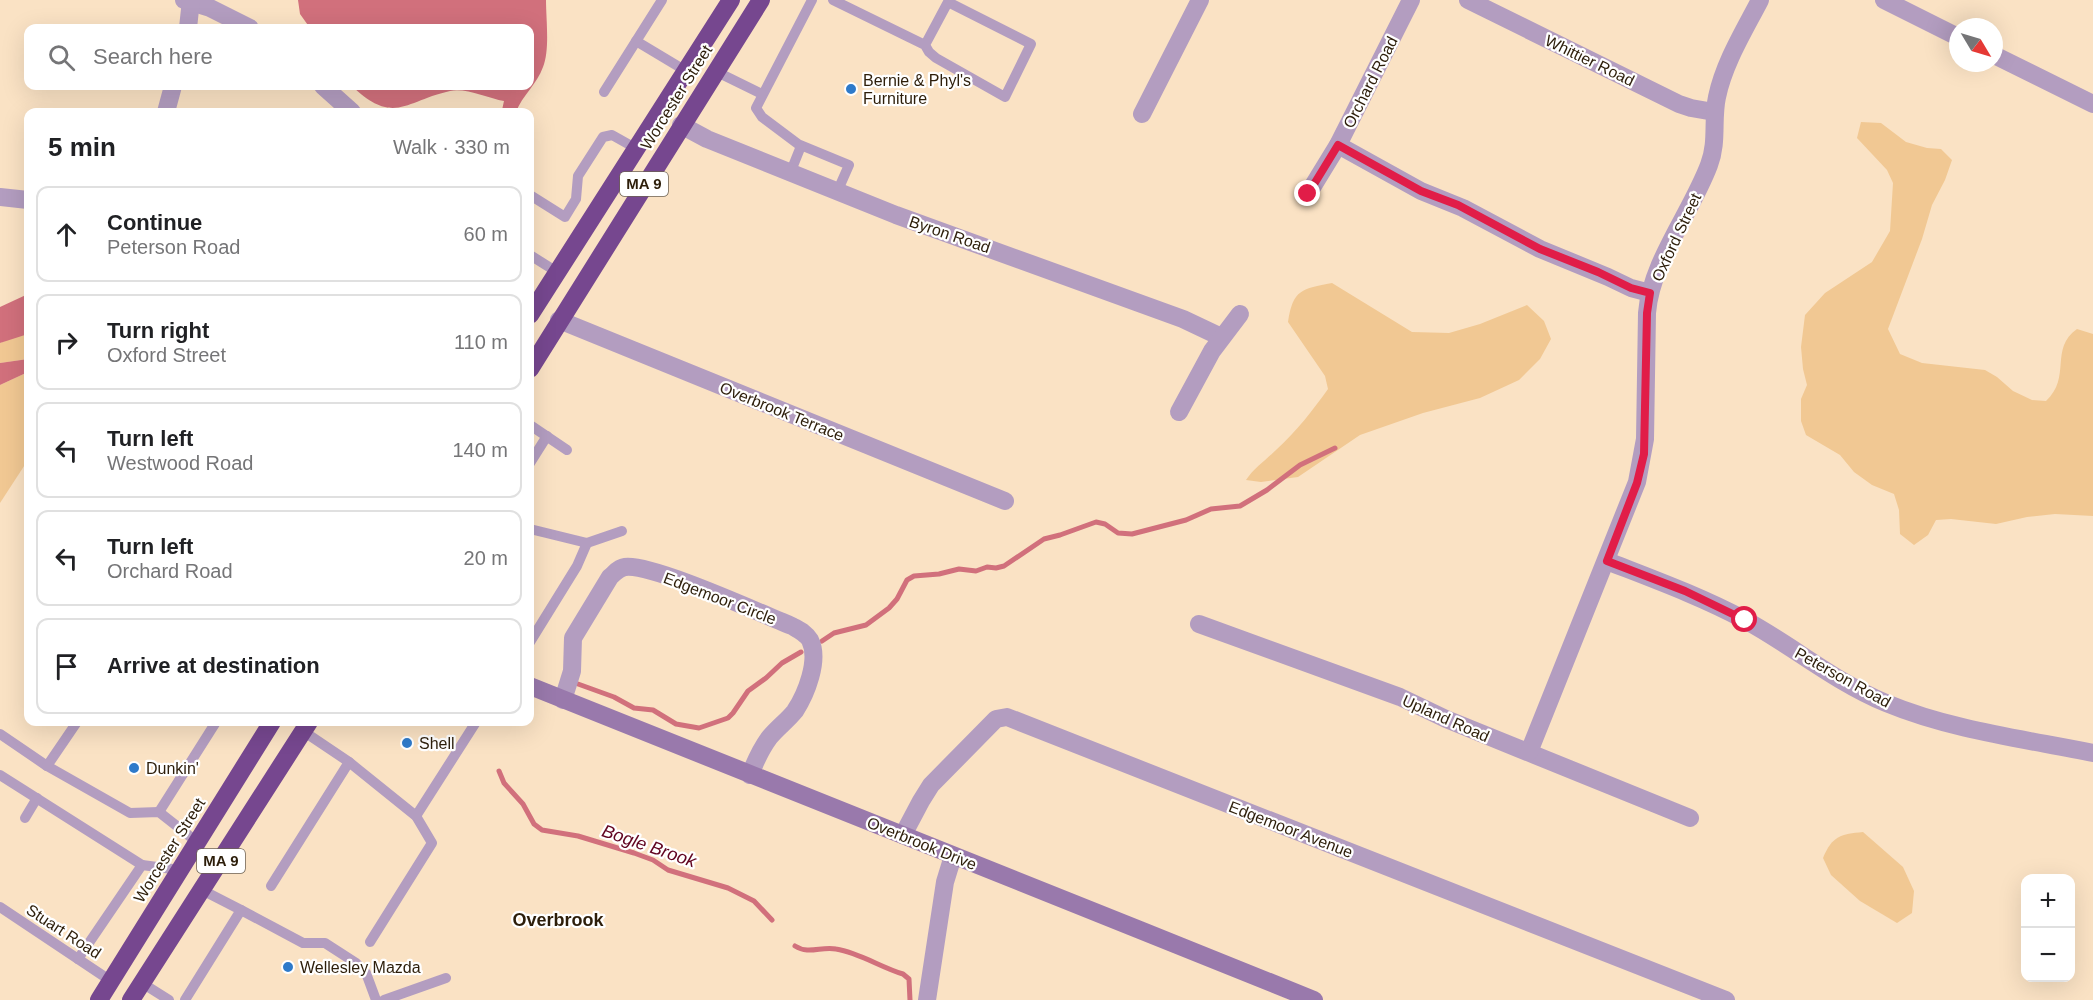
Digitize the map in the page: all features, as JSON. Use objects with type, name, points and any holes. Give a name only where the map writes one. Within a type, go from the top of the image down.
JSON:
[{"type":"highway","name":"Worcester Street","points":[[534,309],[731,0]]},
{"type":"highway","name":"Worcester Street","points":[[534,362],[761,0]]},
{"type":"highway","name":"Worcester Street","points":[[99,1000],[269,726]]},
{"type":"highway","name":"MA 9","points":[[131,1000],[306,726]]},
{"type":"street","points":[[1142,114],[1200,0]]},
{"type":"street","name":"Orchard Road","points":[[1308,194],[1338,145],[1412,0]]},
{"type":"street","name":"Whittier Road","points":[[1468,0],[1679,104],[1714,112]]},
{"type":"street","name":"Oxford Street","points":[[1529,752],[1637,483],[1644,454],[1647,313],[1650,293],[1710,164],[1716,137],[1714,112],[1717,95],[1726,68],[1760,0]]},
{"type":"street","points":[[1884,0],[1949,32]]},
{"type":"street","points":[[188,24],[189,1],[242,24]]},
{"type":"street","points":[[2003,60],[2093,105]]},
{"type":"street","points":[[167,108],[172,90]]},
{"type":"street","points":[[327,90],[348,108]]},
{"type":"street","name":"Byron Road","points":[[681,125],[707,138],[896,215],[1183,319],[1221,338]]},
{"type":"street","points":[[1338,145],[1421,191],[1458,205],[1540,249],[1631,288],[1650,293]]},
{"type":"street","points":[[0,197],[24,200]]},
{"type":"street","points":[[1179,412],[1221,338],[1240,314]]},
{"type":"street","name":"Overbrook Terrace","points":[[559,320],[1005,501]]},
{"type":"street","name":"Peterson Road","points":[[1607,561],[1716,605],[1774,636],[1836,677],[1884,702],[1934,719],[2093,753]]},
{"type":"street","name":"Edgemoor Circle","points":[[563,700],[572,671],[573,638],[610,577],[617,570],[625,567],[670,578],[781,622],[803,632],[809,638],[813,648],[813,661],[801,700],[788,719],[769,738],[750,775]]},
{"type":"street","name":"Upland Road","points":[[1199,624],[1371,686],[1446,719],[1690,818]]},
{"type":"street","name":"Overbrook Drive","points":[[534,688],[1314,1000]]},
{"type":"street","name":"Edgemoor Avenue","points":[[903,836],[921,801],[937,778],[996,719],[1007,717],[1726,1000]]},
{"type":"street","points":[[927,1000],[945,882],[953,856]]},
{"type":"lane","points":[[604,92],[662,0]]},
{"type":"lane","points":[[812,0],[756,105],[756,111],[801,146],[849,165],[838,190]]},
{"type":"lane","points":[[833,0],[925,45],[936,58],[1005,97],[1031,44],[948,2],[925,45]]},
{"type":"lane","points":[[636,41],[686,71]]},
{"type":"lane","points":[[715,71],[762,94]]},
{"type":"lane","points":[[565,218],[576,199],[578,176],[603,137],[612,135],[637,149]]},
{"type":"lane","points":[[791,171],[801,146]]},
{"type":"lane","points":[[534,198],[585,230]]},
{"type":"lane","points":[[534,258],[557,272]]},
{"type":"lane","points":[[534,428],[567,450]]},
{"type":"lane","points":[[534,457],[547,436]]},
{"type":"lane","points":[[534,531],[587,543],[622,531]]},
{"type":"lane","points":[[534,636],[577,566],[587,543]]},
{"type":"lane","points":[[47,766],[74,726]]},
{"type":"lane","points":[[159,813],[213,726]]},
{"type":"lane","points":[[306,726],[416,816],[432,843],[370,942]]},
{"type":"lane","points":[[416,816],[473,726]]},
{"type":"lane","points":[[0,734],[47,766],[130,813],[159,813],[196,842]]},
{"type":"lane","points":[[272,886],[349,762]]},
{"type":"lane","points":[[0,775],[142,865],[180,870]]},
{"type":"lane","points":[[25,818],[37,798]]},
{"type":"lane","points":[[78,959],[142,865]]},
{"type":"lane","points":[[202,890],[303,943],[325,943],[356,963],[366,973],[376,1000]]},
{"type":"lane","name":"Stuart Road","points":[[0,907],[111,981]]},
{"type":"lane","points":[[185,1000],[241,910]]},
{"type":"lane","points":[[384,1000],[446,978]]},
{"type":"lane","points":[[142,983],[169,1000]]},
{"type":"shaded area","points":[[298,0],[546,0],[545,60],[534,82],[534,24],[307,24],[300,14]]},
{"type":"shaded area","points":[[357,90],[456,90],[390,108],[366,98]]},
{"type":"shaded area","points":[[456,90],[529,90],[518,108],[502,108],[504,101]]},
{"type":"shaded area","points":[[1861,122],[1881,123],[1906,142],[1941,149],[1952,160],[1932,205],[1922,239],[1888,329],[1900,354],[1922,363],[1985,370],[2013,391],[2032,400],[2046,401],[2054,392],[2058,382],[2064,345],[2069,337],[2077,329],[2093,334],[2093,516],[2055,514],[1996,524],[1951,519],[1936,520],[1928,535],[1914,545],[1900,534],[1899,510],[1894,494],[1872,485],[1854,472],[1840,455],[1806,435],[1801,421],[1801,399],[1807,385],[1801,347],[1805,315],[1825,293],[1872,262],[1890,231],[1893,183],[1887,170],[1857,138]]},
{"type":"shaded area","points":[[1332,283],[1412,332],[1449,333],[1480,324],[1527,305],[1544,321],[1551,339],[1540,359],[1519,380],[1480,398],[1423,413],[1360,435],[1298,477],[1261,482],[1246,480],[1297,428],[1328,389],[1325,376],[1288,322],[1293,303],[1301,292]]},
{"type":"shaded area","points":[[24,296],[24,335],[0,343],[0,307]]},
{"type":"shaded area","points":[[24,298],[24,360],[0,363],[0,343],[12,338]]},
{"type":"shaded area","points":[[24,360],[24,374],[0,385],[0,363]]},
{"type":"shaded area","points":[[24,374],[24,466],[0,503],[0,385]]},
{"type":"shaded area","points":[[1863,832],[1903,867],[1914,891],[1912,913],[1897,923],[1860,901],[1831,875],[1823,858],[1830,845],[1838,838]]},
{"type":"waterway","points":[[822,641],[834,633],[866,625],[889,608],[897,599],[907,580],[914,576],[939,574],[959,569],[976,571],[987,567],[1004,566],[1044,539],[1096,522],[1105,524],[1118,533],[1132,534],[1186,520],[1211,509],[1240,506],[1267,490],[1300,465],[1335,448]]},
{"type":"waterway","points":[[578,684],[614,697],[634,708],[653,710],[676,724],[699,728],[728,718],[748,691],[782,663],[801,652]]},
{"type":"waterway","name":"Bogle Brook","points":[[499,771],[504,783],[523,804],[534,824],[542,830],[578,836],[634,853],[653,860],[668,870],[728,888],[754,901],[772,920]]},
{"type":"waterway","name":"Bogle Brook","points":[[795,946],[805,950],[831,948],[845,951],[903,974],[909,979],[910,1000]]},
{"type":"place","name":"Bernie & Phyl's Furniture","points":[[851,89]]},
{"type":"place","name":"Shell","points":[[407,743]]},
{"type":"place","name":"Dunkin'","points":[[134,768]]},
{"type":"place","name":"Wellesley Mazda","points":[[288,967]]},
{"type":"district","name":"Overbrook","points":[[558,920]]},
{"type":"route","points":[[1308,194],[1338,145],[1421,191],[1458,205],[1540,249],[1631,288],[1650,293],[1647,313],[1644,454],[1637,483],[1607,561],[1685,591],[1745,620]]}]
